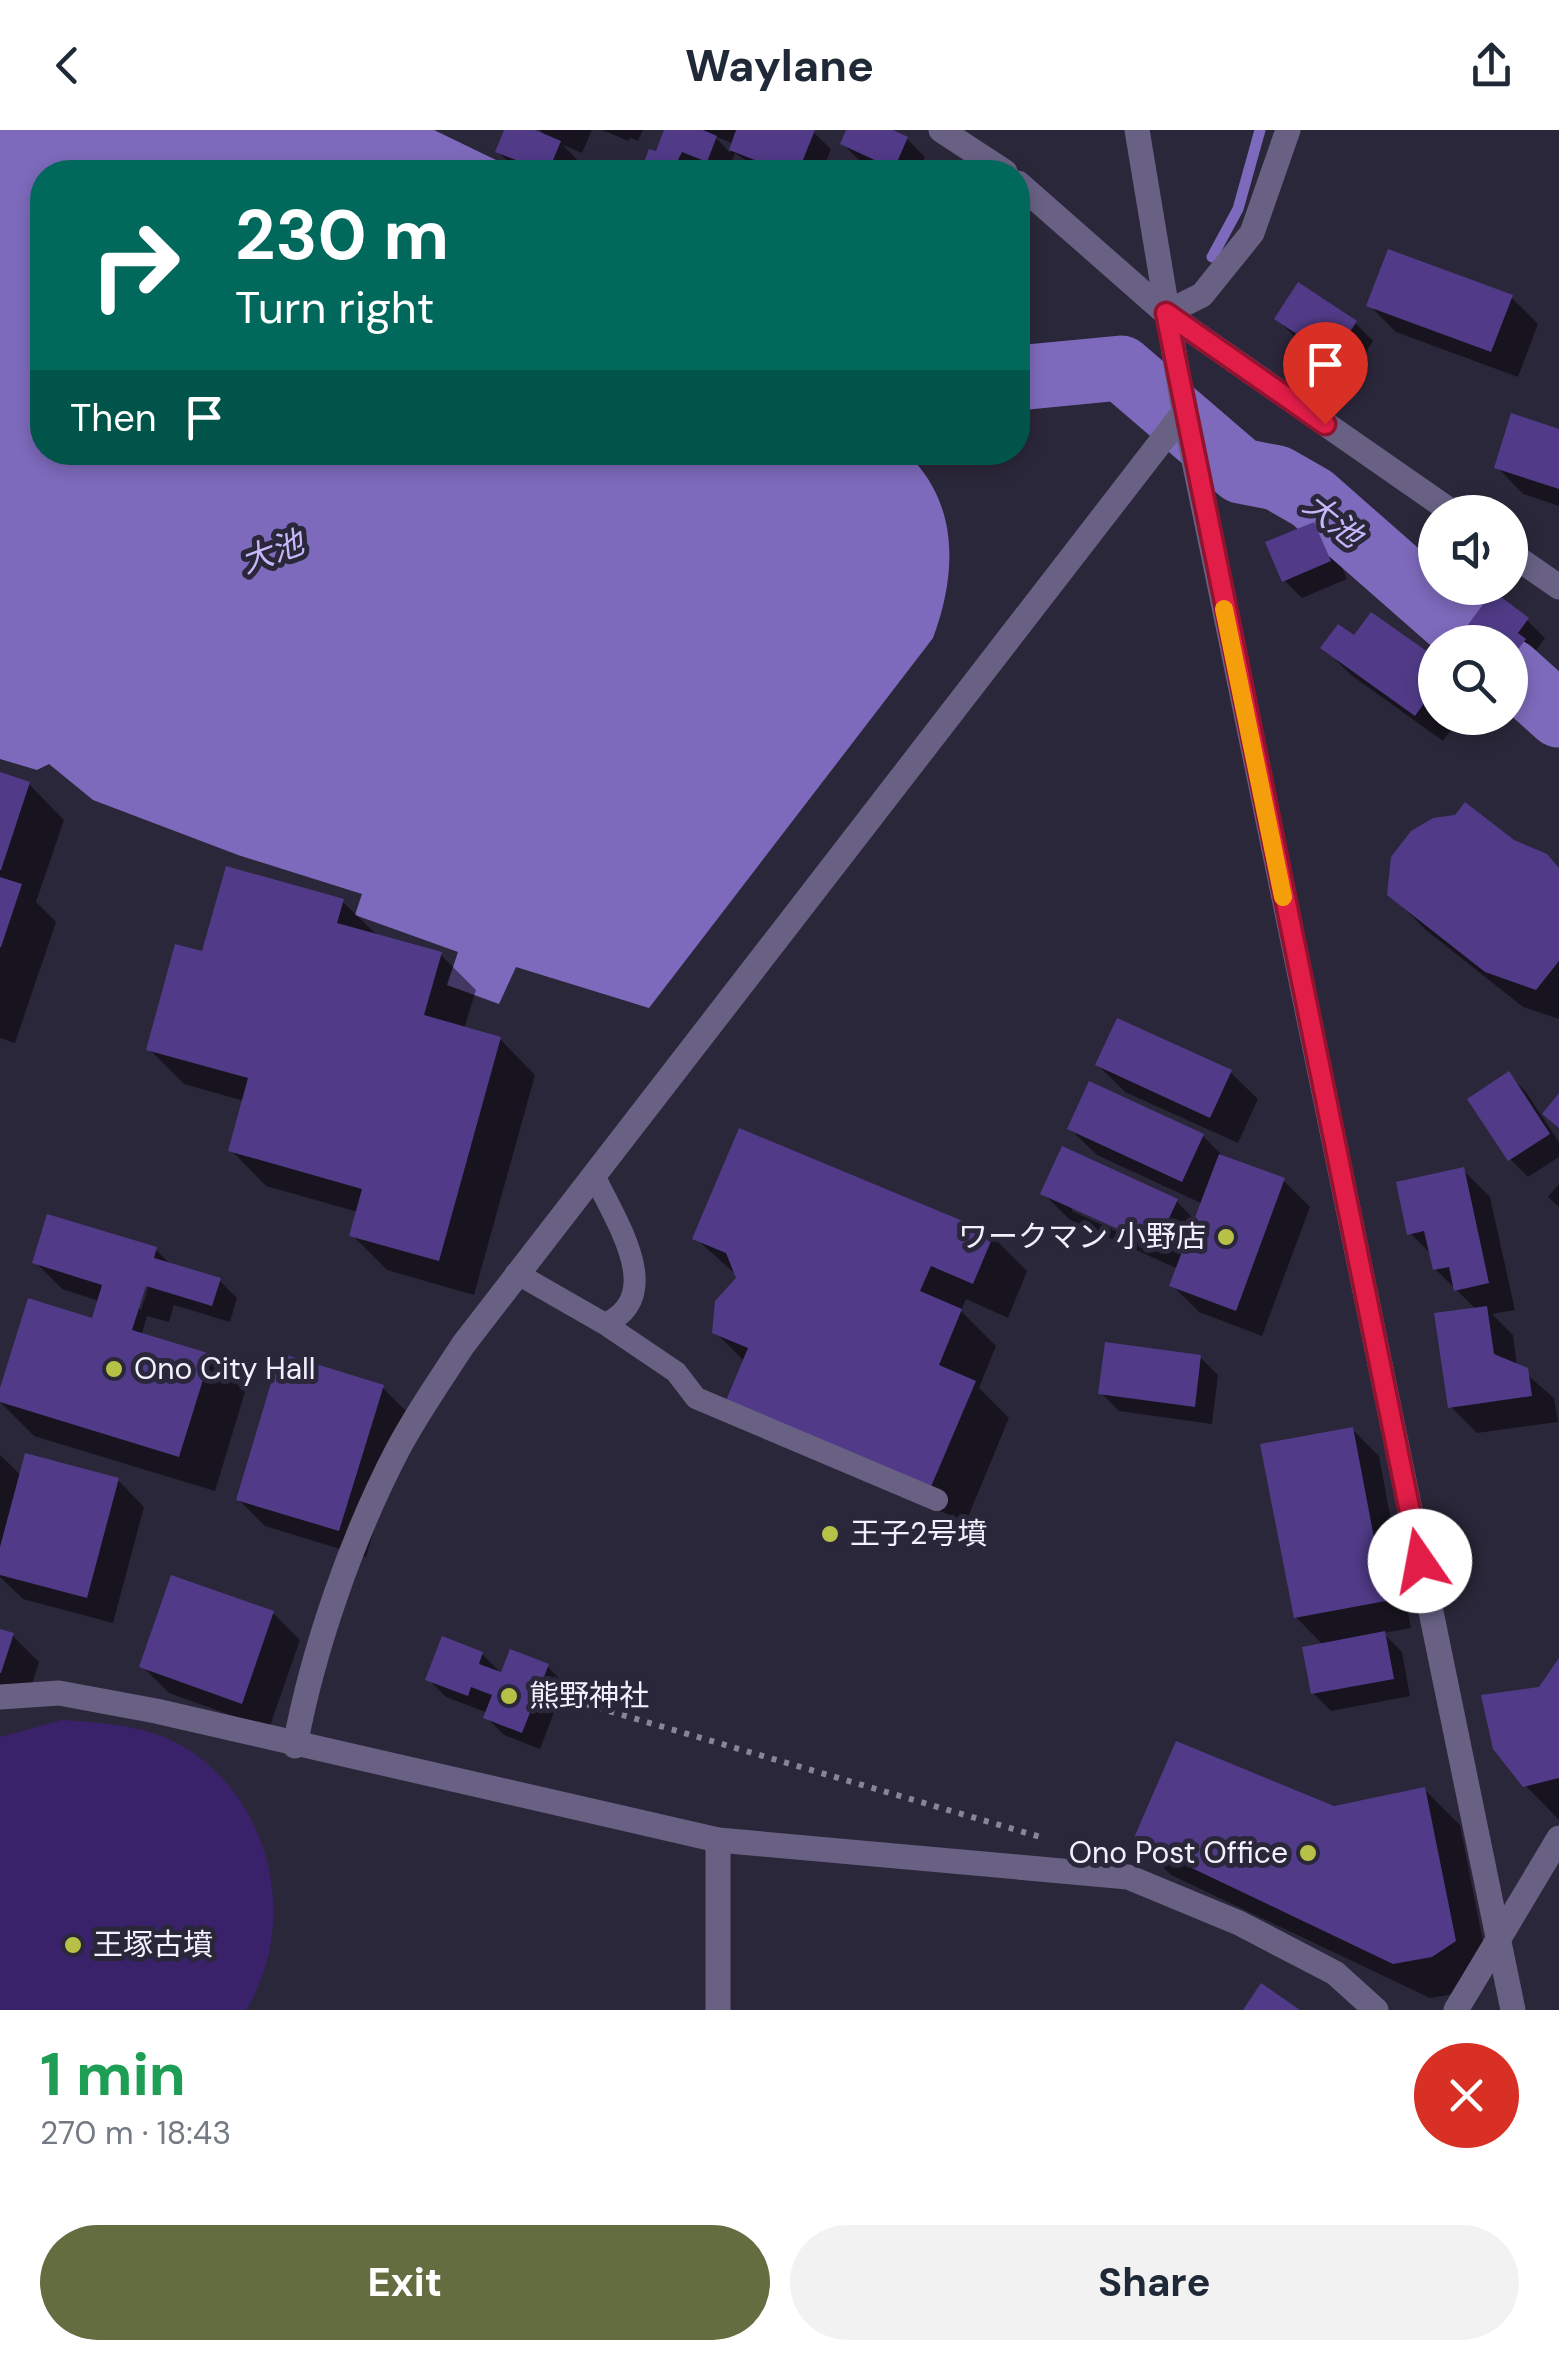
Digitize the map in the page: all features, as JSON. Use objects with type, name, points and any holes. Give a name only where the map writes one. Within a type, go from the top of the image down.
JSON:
[{"type":"street","points":[[941,130],[987,160]]},
{"type":"street","points":[[1137,130],[1184,412],[1512,2010]]},
{"type":"street","points":[[1166,313],[1202,296],[1252,234],[1288,130]]},
{"type":"street","points":[[1030,194],[1166,313],[1428,495]]},
{"type":"street","points":[[295,1746],[304,1700],[362,1528],[398,1448],[463,1344],[1184,412]]},
{"type":"street","points":[[1528,565],[1559,587]]},
{"type":"street","points":[[0,1697],[59,1693],[156,1711],[295,1746],[718,1840],[1128,1878],[1239,1923],[1335,1972],[1376,2010]]},
{"type":"street","points":[[1456,2010],[1559,1838]]},
{"type":"street","points":[[718,1840],[718,2010]]},
{"type":"lane","points":[[594,1175],[637,1269],[634,1296],[623,1316],[605,1324]]},
{"type":"lane","points":[[516,1273],[605,1324],[676,1372],[696,1398],[936,1500]]},
{"type":"path","points":[[546,1692],[1035,1833],[1058,1846]]},
{"type":"shaded area","points":[[62,1720],[95,1722],[159,1735],[189,1750],[218,1774],[241,1802],[258,1834],[269,1869],[273,1905],[271,1941],[262,1977],[246,2010],[0,2010],[0,1737]]},
{"type":"water","points":[[0,130],[434,130],[496,160],[30,160],[30,465],[917,465],[936,493],[944,516],[949,564],[933,638],[649,1008],[516,967],[499,1004],[447,985],[458,952],[355,915],[362,894],[238,855],[93,800],[49,764],[37,770],[0,759]]},
{"type":"water","points":[[1130,354],[1140,374],[1136,378],[1068,389],[1030,388],[1030,365]]},
{"type":"building","points":[[504,130],[535,130],[561,141],[553,160],[516,160],[495,152]]},
{"type":"building","points":[[664,130],[703,130],[717,136],[708,160],[682,152],[678,160],[645,160],[649,149],[656,151]]},
{"type":"building","points":[[736,130],[815,130],[803,160],[755,160],[729,150]]},
{"type":"building","points":[[846,130],[893,130],[908,137],[898,160],[875,160],[840,144]]},
{"type":"building","points":[[1388,249],[1513,295],[1491,352],[1366,306]]},
{"type":"building","points":[[1298,282],[1357,321],[1333,358],[1274,319]]},
{"type":"building","points":[[1511,413],[1559,429],[1559,489],[1494,468]]},
{"type":"building","points":[[1314,522],[1331,561],[1282,582],[1265,542]]},
{"type":"building","points":[[1483,605],[1512,605],[1529,618],[1524,625],[1468,625]]},
{"type":"building","points":[[1371,612],[1418,645],[1415,716],[1320,648],[1338,624],[1354,635]]},
{"type":"building","points":[[0,772],[30,782],[1,870],[0,870]]},
{"type":"building","points":[[1465,802],[1514,840],[1547,854],[1559,868],[1559,961],[1536,990],[1485,972],[1387,895],[1391,857],[1411,831],[1433,818],[1455,815]]},
{"type":"building","points":[[226,866],[344,899],[337,923],[442,952],[424,1015],[501,1037],[439,1261],[349,1236],[362,1189],[228,1151],[248,1078],[146,1050],[175,944],[202,951]]},
{"type":"building","points":[[0,877],[22,884],[1,947],[0,947]]},
{"type":"building","points":[[1117,1018],[1232,1070],[1210,1118],[1095,1065]]},
{"type":"building","points":[[1509,1071],[1550,1134],[1508,1161],[1467,1099]]},
{"type":"building","points":[[1089,1081],[1204,1134],[1182,1182],[1067,1129]]},
{"type":"building","points":[[1559,1093],[1559,1128],[1542,1114]]},
{"type":"building","points":[[739,1128],[994,1234],[973,1284],[931,1266],[920,1291],[962,1309],[939,1365],[976,1381],[930,1489],[725,1403],[748,1348],[712,1333],[715,1301],[736,1278],[726,1253],[692,1239]]},
{"type":"building","points":[[1062,1146],[1178,1199],[1156,1246],[1040,1194]]},
{"type":"building","points":[[1219,1154],[1285,1178],[1236,1311],[1169,1286]]},
{"type":"building","points":[[1464,1167],[1489,1283],[1454,1291],[1449,1267],[1433,1270],[1424,1231],[1407,1235],[1396,1182]]},
{"type":"building","points":[[47,1214],[157,1247],[154,1258],[221,1278],[212,1306],[146,1286],[132,1330],[211,1354],[179,1457],[0,1402],[0,1388],[28,1298],[92,1318],[102,1285],[32,1263]]},
{"type":"building","points":[[1487,1306],[1494,1354],[1528,1368],[1532,1396],[1448,1408],[1434,1313]]},
{"type":"building","points":[[1105,1342],[1201,1355],[1195,1407],[1098,1394]]},
{"type":"building","points":[[280,1353],[384,1385],[339,1531],[236,1500]]},
{"type":"building","points":[[1353,1427],[1386,1601],[1294,1618],[1260,1444]]},
{"type":"building","points":[[25,1453],[119,1478],[87,1598],[0,1575],[0,1547]]},
{"type":"building","points":[[171,1575],[274,1611],[242,1704],[139,1667]]},
{"type":"building","points":[[0,1629],[14,1633],[1,1673],[0,1673]]},
{"type":"building","points":[[1385,1631],[1394,1679],[1311,1694],[1302,1647]]},
{"type":"building","points":[[442,1636],[483,1652],[479,1664],[501,1672],[510,1649],[549,1664],[522,1733],[483,1718],[492,1695],[471,1687],[468,1696],[425,1680]]},
{"type":"building","points":[[1559,1658],[1559,1778],[1523,1787],[1493,1749],[1481,1695],[1539,1687]]},
{"type":"building","points":[[1176,1741],[1334,1806],[1425,1787],[1456,1941],[1432,1957],[1393,1964],[1133,1840]]},
{"type":"building","points":[[1261,1983],[1300,2010],[1243,2010]]},
{"type":"waterway","points":[[1212,257],[1238,209],[1260,130]]},
{"type":"waterway","name":"大池","points":[[1030,377],[1121,368],[1241,471],[1277,478],[1312,498],[1457,625]]},
{"type":"waterway","name":"大池","points":[[1528,687],[1559,715]]},
{"type":"slow traffic","points":[[1224,609],[1283,897]]},
{"type":"place","name":"ワークマン 小野店","points":[[1226,1237]]},
{"type":"place","name":"Ono City Hall","points":[[114,1369]]},
{"type":"place","name":"王子2号墳","points":[[830,1534]]},
{"type":"place","name":"熊野神社","points":[[509,1696]]},
{"type":"place","name":"Ono Post Office","points":[[1308,1853]]},
{"type":"place","name":"王塚古墳","points":[[73,1945]]},
{"type":"route","points":[[1325,424],[1166,313],[1420,1561]]}]
